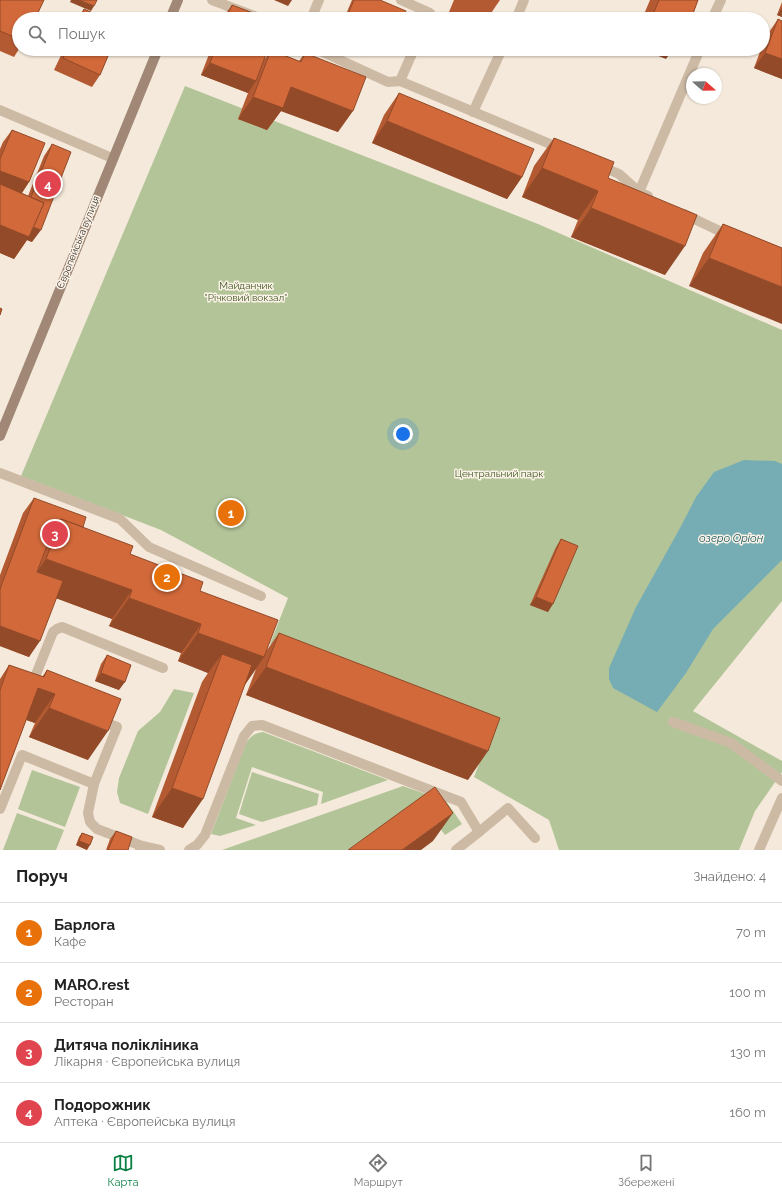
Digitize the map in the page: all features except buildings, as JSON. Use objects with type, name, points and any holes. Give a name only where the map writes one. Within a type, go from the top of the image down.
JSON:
[{"type":"street","points":[[173,12],[178,0]]},
{"type":"street","points":[[212,0],[244,12]]},
{"type":"street","points":[[314,12],[319,0]]},
{"type":"street","points":[[401,0],[428,12]]},
{"type":"street","points":[[519,12],[524,0]]},
{"type":"street","points":[[715,12],[720,0]]},
{"type":"street","name":"Європейська вулиця","points":[[0,436],[112,158],[155,56]]},
{"type":"street","points":[[331,56],[388,82],[400,81],[571,153]]},
{"type":"street","points":[[400,81],[411,56]]},
{"type":"street","points":[[473,112],[499,56]]},
{"type":"street","points":[[639,192],[697,56]]},
{"type":"street","points":[[0,110],[112,158]]},
{"type":"street","points":[[592,162],[619,174],[639,192],[659,202]]},
{"type":"street","points":[[673,208],[736,239]]},
{"type":"street","points":[[0,473],[120,519],[149,547],[261,596]]},
{"type":"street","points":[[29,692],[53,632],[62,627],[163,668]]},
{"type":"street","points":[[87,716],[117,727],[94,784],[88,813],[90,822],[97,829],[141,848],[160,850]]},
{"type":"street","points":[[673,722],[731,744],[782,781]]},
{"type":"street","points":[[189,850],[198,845],[205,835],[244,736],[252,726],[262,725],[461,802],[479,832]]},
{"type":"street","points":[[0,809],[22,755],[94,784]]},
{"type":"street","points":[[759,850],[782,798]]},
{"type":"street","points":[[456,850],[508,808],[535,838]]},
{"type":"green space","name":"Центральний парк","points":[[185,86],[538,224],[782,330],[782,601],[693,711],[782,761],[782,772],[755,811],[739,850],[559,850],[549,820],[474,777],[491,732],[270,644],[288,598],[161,530],[21,476]]},
{"type":"green space","points":[[174,689],[194,693],[148,814],[120,803],[117,792],[119,778],[138,731],[160,712]]},
{"type":"green space","points":[[263,732],[388,780],[321,804],[323,792],[252,767],[236,818],[256,825],[220,836],[211,834],[246,743],[253,735]]},
{"type":"green space","points":[[32,770],[80,787],[65,827],[18,809]]},
{"type":"green space","points":[[252,772],[319,794],[317,805],[262,822],[239,814]]},
{"type":"green space","points":[[403,786],[446,801],[462,824],[445,835],[421,803],[347,850],[222,850]]},
{"type":"green space","points":[[17,813],[64,830],[56,850],[3,850]]},
{"type":"water","name":"озеро Оріон","points":[[744,460],[775,461],[782,464],[782,560],[713,629],[686,673],[657,712],[613,688],[609,679],[609,668],[636,607],[696,497],[714,472]]},
{"type":"place","name":"Подорожник","points":[[48,184]]},
{"type":"place","name":"Барлога","points":[[231,513]]},
{"type":"place","name":"Дитяча полікліника","points":[[55,534]]},
{"type":"place","name":"MARO.rest","points":[[167,577]]},
{"type":"park label","name":"Майданчик \"Річковий вокзал\"","points":[[246,290]]}]
